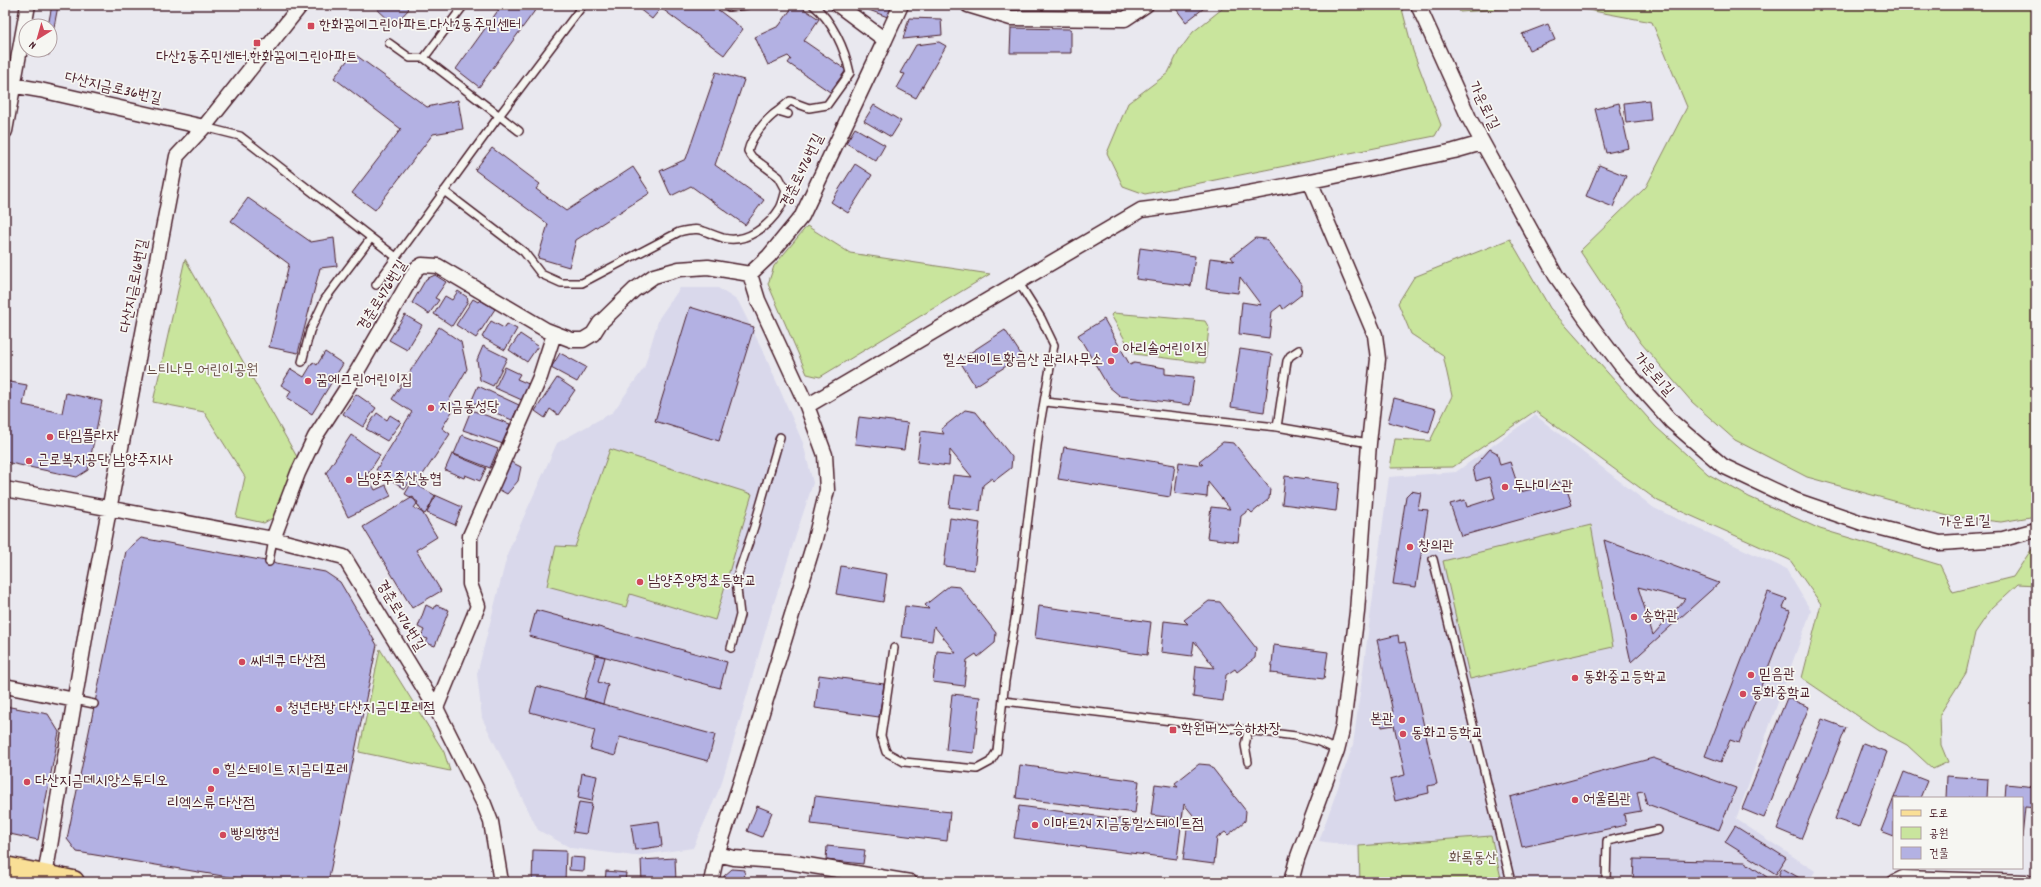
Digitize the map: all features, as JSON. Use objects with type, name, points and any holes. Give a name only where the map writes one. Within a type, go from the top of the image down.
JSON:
[{"type":"main road","points":[[5,868],[73,882]]},
{"type":"street","points":[[5,131],[9,85],[28,5]]},
{"type":"street","name":"다산지금로16번길","points":[[45,876],[89,614],[177,156],[204,127],[301,5]]},
{"type":"street","points":[[838,5],[885,40]]},
{"type":"street","name":"경춘로476번길","points":[[501,882],[491,822],[484,804],[436,708],[344,557],[273,539],[298,473],[315,436],[352,380],[417,268],[422,265],[438,266],[554,334],[572,340],[583,340],[593,334],[600,323],[634,290],[654,276],[679,269],[708,267],[750,274],[769,256],[802,216],[901,5]]},
{"type":"street","points":[[968,5],[1011,18],[1125,19],[1146,5]]},
{"type":"street","name":"가운로1길","points":[[1418,5],[1468,118],[1556,276],[1620,364],[1672,422],[1723,466],[1795,500],[1862,523],[1940,543],[2003,539],[2036,530]]},
{"type":"street","name":"다산지금로36번길","points":[[9,85],[40,90],[204,127]]},
{"type":"street","points":[[807,406],[1019,283],[1141,210],[1201,202],[1310,181],[1454,152],[1482,143]]},
{"type":"street","points":[[1290,882],[1296,858],[1337,750],[1343,726],[1357,612],[1369,443],[1378,359],[1375,335],[1310,181]]},
{"type":"street","points":[[711,882],[717,854],[814,543],[827,490],[825,455],[807,406],[758,300],[750,274]]},
{"type":"street","points":[[436,708],[478,606],[470,584],[470,536],[540,377],[554,334]]},
{"type":"street","points":[[5,489],[110,510],[273,539]]},
{"type":"street","points":[[5,686],[75,700]]},
{"type":"street","points":[[717,854],[734,858],[788,862],[880,880],[910,882]]},
{"type":"street","points":[[1896,882],[1903,878],[2026,882]]},
{"type":"lane","points":[[424,58],[464,5]]},
{"type":"lane","points":[[376,284],[499,116],[583,5]]},
{"type":"lane","points":[[726,5],[729,7],[747,5]]},
{"type":"lane","points":[[444,191],[524,252],[541,274],[561,283],[582,283],[679,232],[692,228],[704,229],[724,238],[742,238],[761,230],[781,207],[786,190],[779,177],[752,157],[748,152],[750,144],[771,116],[790,101],[809,108],[828,105],[850,73],[847,60],[834,32],[820,11],[813,5]]},
{"type":"lane","points":[[389,43],[410,58],[424,58],[519,131]]},
{"type":"lane","points":[[778,111],[788,114]]},
{"type":"lane","points":[[204,127],[240,136],[396,257]]},
{"type":"lane","points":[[302,362],[310,331],[325,298],[371,238]]},
{"type":"lane","points":[[894,648],[881,736],[886,752],[904,762],[977,769],[990,762],[997,751],[1039,430],[1054,345],[1041,318],[1019,283]]},
{"type":"lane","points":[[1277,427],[1287,361],[1290,356],[1299,350]]},
{"type":"lane","points":[[1044,402],[1277,427],[1369,443]]},
{"type":"lane","points":[[731,648],[740,615],[736,580],[754,527],[780,437]]},
{"type":"lane","points":[[270,562],[273,539]]},
{"type":"lane","points":[[1433,560],[1511,882]]},
{"type":"lane","points":[[75,700],[94,704]]},
{"type":"lane","points":[[1004,701],[1296,736],[1317,741],[1337,750]]},
{"type":"lane","points":[[1248,731],[1245,745],[1248,762]]},
{"type":"lane","points":[[1606,882],[1607,841],[1658,830]]},
{"type":"shaded area","name":"남양주양정초등학교","points":[[680,288],[718,288],[738,301],[764,353],[803,443],[813,483],[771,612],[721,785],[693,848],[634,856],[571,848],[538,830],[482,718],[477,674],[508,552],[557,443],[613,412],[644,368],[659,318]]},
{"type":"shaded area","name":"동화중고등학교","points":[[1535,415],[1654,508],[1786,569],[1811,611],[1736,819],[1815,871],[1809,882],[1358,882],[1359,847],[1319,841],[1353,745],[1389,477],[1456,472]]},
{"type":"green space","points":[[1227,5],[1269,5],[1281,10],[1304,5],[1401,5],[1413,51],[1441,125],[1435,136],[1145,194],[1123,186],[1107,153],[1128,103],[1168,73],[1179,51],[1193,32]]},
{"type":"green space","points":[[1457,5],[1558,5],[1460,12]]},
{"type":"green space","points":[[1561,5],[2036,5],[2036,516],[2001,522],[1948,516],[1807,477],[1735,440],[1692,402],[1641,343],[1580,251],[1646,187],[1687,107],[1652,22]]},
{"type":"green space","points":[[807,226],[850,253],[990,274],[820,377],[807,374],[768,284],[774,266]]},
{"type":"green space","points":[[1510,239],[1550,308],[1656,427],[1708,474],[1749,497],[1820,529],[1940,565],[1953,592],[2013,577],[2031,550],[2036,549],[2036,585],[2018,584],[1992,608],[1975,633],[1966,673],[1940,714],[1941,745],[1948,762],[1933,769],[1907,745],[1877,729],[1802,678],[1821,604],[1790,560],[1658,501],[1535,411],[1453,467],[1390,468],[1395,439],[1430,441],[1452,396],[1443,355],[1411,334],[1398,303],[1414,277]]},
{"type":"green space","name":"느티나무 어린이공원","points":[[185,259],[297,457],[276,516],[264,523],[236,517],[245,477],[204,412],[153,402]]},
{"type":"green space","points":[[1113,313],[1205,321],[1209,328],[1205,363],[1134,354],[1135,347],[1128,345],[1111,315]]},
{"type":"green space","points":[[610,449],[752,494],[715,620],[630,594],[626,607],[547,586],[556,546],[575,547]]},
{"type":"green space","points":[[1591,525],[1613,647],[1470,679],[1443,561]]},
{"type":"green space","points":[[380,649],[444,752],[450,771],[359,752]]},
{"type":"green space","name":"화록동산","points":[[1491,836],[1502,882],[1360,882],[1359,846]]},
{"type":"building","points":[[52,5],[58,6],[56,18],[50,18]]},
{"type":"building","points":[[379,5],[405,5],[409,9],[394,25],[376,8]]},
{"type":"building","points":[[502,5],[539,5],[479,87],[456,69]]},
{"type":"building","points":[[634,5],[712,5],[743,29],[724,55],[661,8],[652,19]]},
{"type":"building","points":[[794,5],[798,5],[819,19],[804,41],[846,70],[830,92],[788,63],[791,59],[788,56],[768,65],[755,37],[779,26]]},
{"type":"building","points":[[870,5],[898,5],[893,19],[869,10]]},
{"type":"building","points":[[1173,5],[1208,5],[1186,22]]},
{"type":"building","points":[[909,18],[941,19],[942,35],[903,39]]},
{"type":"building","points":[[1548,24],[1555,40],[1529,50],[1522,34]]},
{"type":"building","points":[[1011,28],[1071,29],[1071,53],[1010,53]]},
{"type":"building","points":[[939,42],[946,46],[916,98],[897,88],[905,74],[900,73],[916,45]]},
{"type":"building","points":[[353,53],[427,107],[458,100],[463,129],[433,134],[375,210],[352,193],[401,129],[334,78]]},
{"type":"building","points":[[716,72],[744,80],[715,165],[764,200],[745,225],[691,186],[671,196],[660,171],[686,159]]},
{"type":"building","points":[[1649,100],[1651,120],[1626,123],[1624,103]]},
{"type":"building","points":[[1619,103],[1629,148],[1606,153],[1595,109]]},
{"type":"building","points":[[874,105],[901,121],[891,137],[864,121]]},
{"type":"building","points":[[855,128],[885,145],[876,161],[846,143]]},
{"type":"building","points":[[492,148],[540,184],[536,189],[566,211],[633,167],[650,193],[576,240],[569,267],[538,258],[548,224],[475,170]]},
{"type":"building","points":[[855,164],[872,175],[848,213],[831,202]]},
{"type":"building","points":[[1599,165],[1626,176],[1613,207],[1586,196]]},
{"type":"building","points":[[248,198],[311,242],[334,238],[337,266],[320,268],[298,353],[269,347],[289,264],[231,221]]},
{"type":"building","points":[[1255,238],[1266,239],[1302,285],[1301,295],[1283,309],[1281,305],[1272,312],[1269,338],[1239,334],[1242,302],[1261,305],[1240,277],[1238,293],[1206,289],[1210,258],[1234,261],[1231,257]]},
{"type":"building","points":[[1140,248],[1195,256],[1191,286],[1136,279]]},
{"type":"building","points":[[435,275],[446,282],[435,298],[439,300],[429,314],[412,303],[426,279]]},
{"type":"building","points":[[458,291],[467,297],[468,301],[452,326],[434,314],[445,296],[452,300]]},
{"type":"building","points":[[473,299],[478,302],[480,300],[495,309],[476,338],[456,325]]},
{"type":"building","points":[[690,307],[754,327],[719,441],[655,421]]},
{"type":"building","points":[[405,315],[422,325],[407,350],[389,340]]},
{"type":"building","name":"힐스테이트황금산 관리사무소","points":[[1104,319],[1130,365],[1134,363],[1165,368],[1165,374],[1194,377],[1190,405],[1120,396],[1108,386],[1078,335]]},
{"type":"building","points":[[491,321],[504,328],[507,324],[517,329],[505,350],[482,337]]},
{"type":"building","name":"지금동성당","points":[[439,327],[461,342],[467,369],[449,400],[456,405],[442,428],[450,434],[416,485],[410,481],[405,489],[376,470],[412,412],[392,399]]},
{"type":"building","points":[[1005,330],[1022,356],[975,386],[959,360]]},
{"type":"building","points":[[520,334],[538,346],[527,362],[509,350]]},
{"type":"building","points":[[483,346],[507,358],[493,386],[480,380],[477,360]]},
{"type":"building","points":[[1240,349],[1272,354],[1264,412],[1231,407]]},
{"type":"building","name":"꿈에그린어린이집","points":[[325,352],[343,364],[312,414],[287,398],[291,391],[281,385],[291,369],[304,377],[313,362],[317,365]]},
{"type":"building","points":[[560,353],[586,367],[577,382],[551,368]]},
{"type":"building","points":[[505,367],[520,374],[517,379],[531,385],[524,401],[495,388]]},
{"type":"building","points":[[557,378],[575,390],[558,415],[550,409],[545,418],[535,411]]},
{"type":"building","name":"타임플라자","points":[[5,381],[27,385],[23,405],[62,413],[66,393],[102,401],[88,470],[77,477],[5,462]]},
{"type":"building","points":[[478,386],[519,405],[512,420],[471,402]]},
{"type":"building","points":[[356,394],[376,408],[363,427],[343,414]]},
{"type":"building","points":[[1394,398],[1436,409],[1429,433],[1388,422]]},
{"type":"building","points":[[471,410],[510,424],[503,444],[463,430]]},
{"type":"building","points":[[965,410],[976,412],[1012,457],[1011,468],[994,481],[992,478],[983,485],[980,511],[949,507],[953,475],[972,477],[950,450],[949,466],[917,462],[921,431],[944,434],[941,429]]},
{"type":"building","points":[[377,413],[387,420],[390,415],[401,422],[387,441],[366,429]]},
{"type":"building","points":[[859,417],[908,423],[904,450],[855,444]]},
{"type":"building","name":"남양주축산농협","points":[[351,435],[380,455],[367,475],[375,490],[386,485],[391,496],[348,517],[326,473]]},
{"type":"building","points":[[462,435],[498,449],[490,468],[454,454]]},
{"type":"building","points":[[1223,442],[1234,443],[1270,489],[1269,499],[1252,513],[1249,510],[1241,516],[1238,542],[1207,538],[1211,507],[1230,509],[1208,482],[1207,497],[1175,493],[1179,462],[1203,465],[1199,461]]},
{"type":"building","points":[[1064,447],[1175,465],[1170,497],[1058,479]]},
{"type":"building","name":"두나미스관","points":[[1490,449],[1497,453],[1500,465],[1510,462],[1520,492],[1564,481],[1572,505],[1461,536],[1450,504],[1465,500],[1467,507],[1495,498],[1489,477],[1476,481],[1473,468]]},
{"type":"building","points":[[452,454],[486,468],[480,481],[465,475],[464,478],[445,470]]},
{"type":"building","points":[[511,462],[521,467],[518,481],[507,494],[498,489]]},
{"type":"building","points":[[1285,476],[1339,483],[1336,511],[1282,504]]},
{"type":"building","points":[[412,482],[436,496],[425,514],[414,508],[418,502],[405,494]]},
{"type":"building","name":"창의관","points":[[1411,491],[1421,493],[1418,509],[1428,510],[1416,587],[1393,584],[1406,496]]},
{"type":"building","points":[[435,495],[462,507],[455,525],[427,513]]},
{"type":"building","points":[[413,497],[437,537],[416,550],[441,591],[412,608],[363,527]]},
{"type":"building","points":[[950,518],[980,523],[974,570],[944,566]]},
{"type":"building","name":"힐스테이트 지금디포레","points":[[141,538],[325,572],[340,582],[377,645],[328,882],[259,882],[77,852],[67,839],[126,551]]},
{"type":"building","name":"송학관","points":[[1604,540],[1719,583],[1631,662]],"holes":[[[1638,587],[1685,599],[1653,635]]]},
{"type":"building","points":[[841,566],[887,574],[883,602],[836,594]]},
{"type":"building","points":[[949,586],[960,587],[996,633],[995,643],[978,657],[976,654],[967,660],[964,686],[933,682],[937,651],[956,653],[934,626],[932,641],[901,637],[905,606],[929,609],[925,605]]},
{"type":"building","name":"믿음관","points":[[1768,592],[1787,599],[1783,608],[1790,611],[1739,743],[1730,740],[1721,762],[1705,756]]},
{"type":"building","points":[[1209,601],[1220,602],[1256,648],[1255,658],[1237,672],[1235,669],[1226,675],[1223,701],[1193,697],[1196,666],[1215,668],[1194,641],[1192,656],[1161,652],[1164,621],[1188,624],[1184,620]]},
{"type":"building","points":[[426,605],[434,609],[436,605],[449,610],[435,646],[426,643],[428,639],[421,637],[424,630],[418,627]]},
{"type":"building","points":[[1039,606],[1151,622],[1147,655],[1035,638]]},
{"type":"building","points":[[536,610],[727,662],[720,688],[529,636]]},
{"type":"building","name":"본관","points":[[1398,635],[1399,643],[1405,642],[1437,784],[1428,786],[1429,793],[1395,801],[1390,779],[1405,775],[1394,725],[1382,727],[1380,715],[1393,712],[1377,640]]},
{"type":"building","points":[[1274,645],[1328,652],[1324,679],[1271,673]]},
{"type":"building","points":[[596,655],[605,657],[598,682],[608,685],[603,704],[584,698]]},
{"type":"building","points":[[819,675],[884,684],[879,717],[815,708]]},
{"type":"building","points":[[537,686],[715,735],[708,761],[620,737],[615,756],[590,749],[595,730],[530,712]]},
{"type":"building","points":[[952,694],[980,697],[974,753],[946,750]]},
{"type":"building","points":[[1787,698],[1809,707],[1764,818],[1742,809]]},
{"type":"building","name":"다산지금데시앙스튜디오","points":[[5,706],[48,714],[59,732],[38,840],[5,833]]},
{"type":"building","points":[[1822,719],[1846,728],[1801,839],[1777,829]]},
{"type":"building","points":[[1863,743],[1887,752],[1859,827],[1835,819]]},
{"type":"building","name":"어울림관","points":[[1653,758],[1736,788],[1719,830],[1647,804],[1643,791],[1637,792],[1641,811],[1624,814],[1626,825],[1522,847],[1510,797]]},
{"type":"building","points":[[1199,764],[1210,765],[1246,811],[1245,821],[1228,835],[1225,832],[1217,838],[1214,864],[1183,860],[1187,829],[1206,831],[1184,804],[1182,819],[1151,815],[1155,784],[1178,787],[1175,783]]},
{"type":"building","points":[[1020,765],[1139,781],[1135,813],[1016,798]]},
{"type":"building","points":[[1904,772],[1927,781],[1920,797],[1894,797]]},
{"type":"building","points":[[582,773],[597,776],[592,801],[578,798]]},
{"type":"building","points":[[1947,776],[1988,779],[1987,797],[1946,797]]},
{"type":"building","points":[[2006,784],[2036,787],[2036,808],[2025,807],[2023,828],[2023,797],[2005,797]]},
{"type":"building","points":[[815,796],[950,812],[947,841],[811,824]]},
{"type":"building","points":[[1893,800],[1893,836],[1881,831]]},
{"type":"building","points":[[579,802],[592,804],[586,834],[573,832]]},
{"type":"building","points":[[757,806],[772,812],[762,837],[747,831]]},
{"type":"building","points":[[1019,806],[1181,827],[1177,859],[1014,838]]},
{"type":"building","points":[[659,821],[662,846],[635,850],[631,825]]},
{"type":"building","points":[[1735,826],[1786,858],[1776,874],[1725,842]]},
{"type":"building","points":[[827,846],[865,850],[863,864],[826,860]]},
{"type":"building","points":[[533,850],[566,851],[565,882],[532,882]]},
{"type":"building","points":[[570,857],[585,858],[584,871],[569,870]]},
{"type":"building","points":[[675,858],[676,882],[642,882],[641,860]]},
{"type":"building","points":[[1634,859],[1745,862],[1774,882],[1633,882]]},
{"type":"building","points":[[1782,868],[1803,880],[1803,882],[1779,882],[1779,874]]},
{"type":"building","points":[[732,869],[745,870],[744,882],[724,882],[724,876]]},
{"type":"building","points":[[606,871],[626,873],[625,882],[605,882]]},
{"type":"building","points":[[589,879],[589,882],[577,882],[577,880]]},
{"type":"place","name":"한화꿈에그린아파트.다산2동주민센터","points":[[311,26]]},
{"type":"place","name":"다산2동주민센터.한화꿈에그린아파트","points":[[257,43]]},
{"type":"place","name":"아리솔어린이집","points":[[1115,350]]},
{"type":"place","name":"힐스테이트황금산 관리사무소","points":[[1111,361]]},
{"type":"place","name":"꿈에그린어린이집","points":[[308,381]]},
{"type":"place","name":"지금동성당","points":[[431,408]]},
{"type":"place","name":"타임플라자","points":[[50,437]]},
{"type":"place","name":"근로복지공단 남양주지사","points":[[29,461]]},
{"type":"place","name":"남양주축산농협","points":[[349,480]]},
{"type":"place","name":"두나미스관","points":[[1505,487]]},
{"type":"place","name":"창의관","points":[[1410,547]]},
{"type":"place","name":"남양주양정초등학교","points":[[640,582]]},
{"type":"place","name":"송학관","points":[[1634,617]]},
{"type":"place","name":"씨네큐 다산점","points":[[242,662]]},
{"type":"place","name":"믿음관","points":[[1751,675]]},
{"type":"place","name":"동화중고등학교","points":[[1575,678]]},
{"type":"place","name":"동화중학교","points":[[1743,694]]},
{"type":"place","name":"청년다방 다산지금디포레점","points":[[279,709]]},
{"type":"place","name":"본관","points":[[1402,720]]},
{"type":"place","name":"학원버스 승하차장","points":[[1173,730]]},
{"type":"place","name":"동화고등학교","points":[[1403,734]]},
{"type":"place","name":"힐스테이트 지금디포레","points":[[216,771]]},
{"type":"place","name":"다산지금데시앙스튜디오","points":[[27,782]]},
{"type":"place","name":"리엑스류 다산점","points":[[211,789]]},
{"type":"place","name":"어울림관","points":[[1575,800]]},
{"type":"place","name":"이마트24 지금동힐스테이트점","points":[[1035,825]]},
{"type":"place","name":"빵의향현","points":[[223,835]]}]
